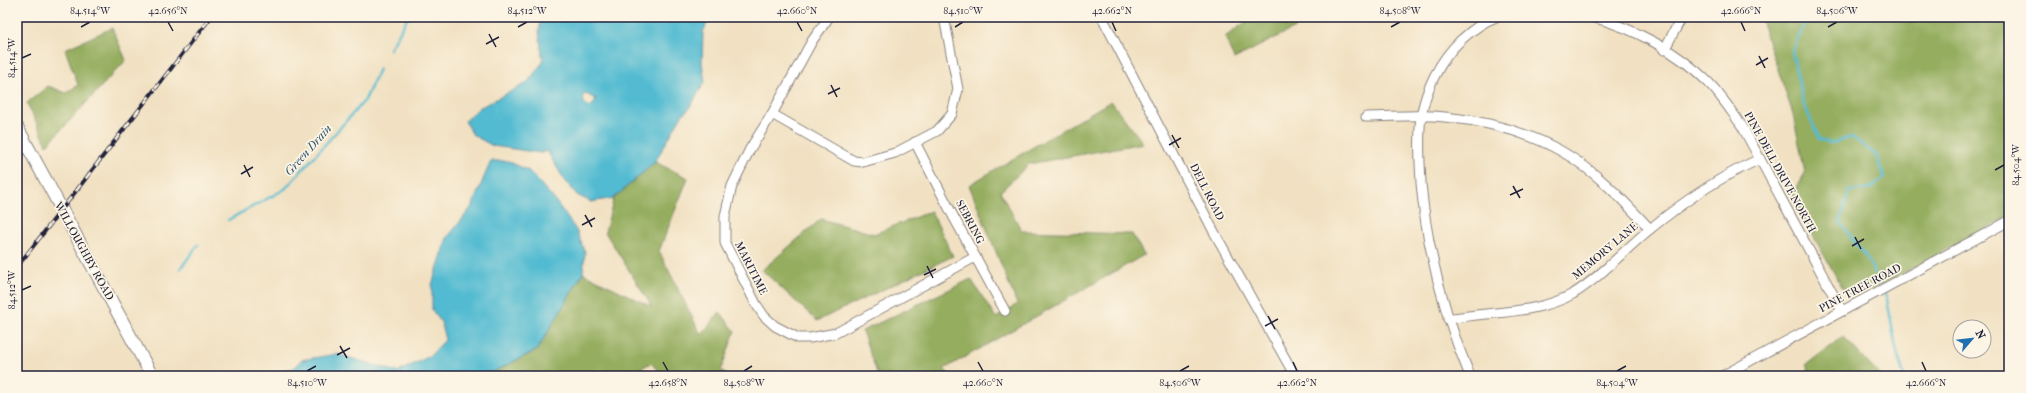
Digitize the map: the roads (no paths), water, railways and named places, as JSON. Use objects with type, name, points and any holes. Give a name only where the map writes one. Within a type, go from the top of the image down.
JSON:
[{"type":"street","name":"MARITIME","points":[[829,17],[812,40],[772,114],[750,149],[732,186],[726,216],[725,243],[756,304],[764,316],[775,326],[798,338],[810,338],[836,333],[976,257]]},
{"type":"street","points":[[772,114],[854,161],[863,162],[881,157],[937,131],[952,114],[958,89],[944,17]]},
{"type":"street","name":"DELL ROAD","points":[[1102,17],[1213,230],[1295,376]]},
{"type":"street","points":[[1470,376],[1448,318],[1429,249],[1423,206],[1419,152],[1421,116],[1432,81],[1440,64],[1451,49],[1484,22],[1496,17]]},
{"type":"street","name":"PINE DELL DRIVE NORTH","points":[[1592,17],[1612,22],[1637,34],[1664,50],[1708,82],[1742,126],[1842,311]]},
{"type":"street","points":[[1664,50],[1682,17]]},
{"type":"street","points":[[1366,117],[1445,117],[1499,128],[1538,140],[1561,151],[1584,166],[1633,210],[1650,229]]},
{"type":"street","name":"WILLOUGHBY ROAD","points":[[17,127],[152,376]]},
{"type":"street","name":"SEBRING","points":[[915,142],[1005,311]]},
{"type":"street","name":"MEMORY LANE","points":[[1448,318],[1541,307],[1573,294],[1650,229],[1714,184],[1740,168],[1760,159]]},
{"type":"street","name":"PINE TREE ROAD","points":[[1722,376],[2009,221]]},
{"type":"water","points":[[541,17],[710,17],[703,32],[702,63],[705,82],[688,110],[682,115],[655,162],[614,198],[591,202],[577,195],[564,179],[547,151],[541,153],[493,146],[473,135],[465,121],[479,108],[527,83],[543,62],[539,32]],"holes":[[[586,94],[596,99],[593,105],[589,107],[584,103],[583,95]]]},
{"type":"water","points":[[491,161],[508,161],[529,171],[554,199],[576,230],[585,252],[583,273],[537,350],[493,372],[461,376],[261,376],[295,368],[301,360],[337,354],[398,372],[430,356],[445,340],[441,322],[432,310],[432,285],[447,238],[471,208]]},
{"type":"waterway","name":"Green Drain","points":[[390,49],[408,17]]},
{"type":"waterway","points":[[1808,17],[1792,51],[1803,102],[1819,139],[1832,143],[1852,137],[1876,155],[1884,178],[1871,188],[1849,191],[1840,222],[1867,258],[1881,287]]},
{"type":"waterway","name":"Green Drain","points":[[228,220],[285,189],[365,100],[379,69]]},
{"type":"waterway","name":"Green Drain","points":[[180,269],[198,245]]},
{"type":"waterway","points":[[1884,291],[1887,299],[1896,349],[1904,376]]},
{"type":"railway","points":[[17,267],[211,17]]}]
